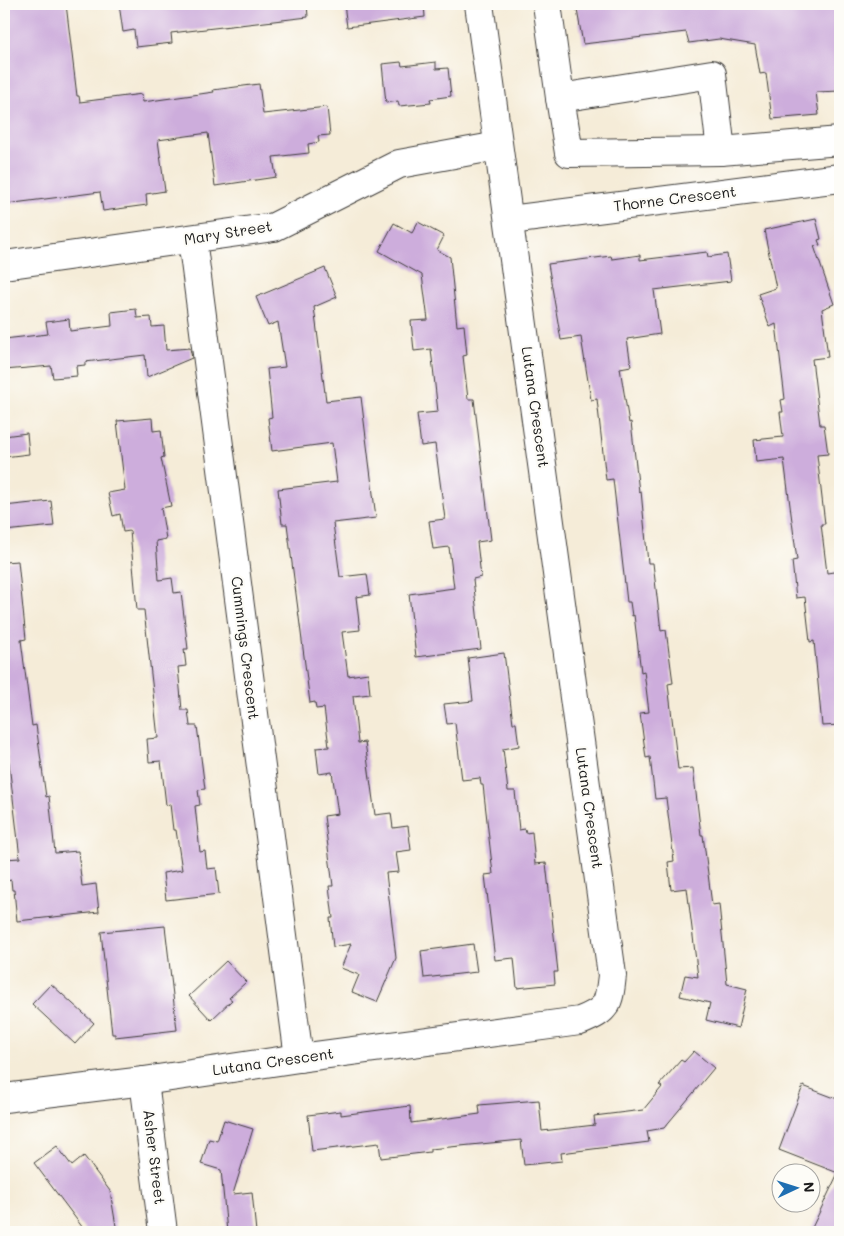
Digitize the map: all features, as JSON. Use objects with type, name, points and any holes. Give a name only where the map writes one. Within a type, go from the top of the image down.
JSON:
[{"type":"street","name":"Lutana Crescent","points":[[4,1098],[144,1081],[299,1058],[580,1021],[597,1014],[610,999],[612,976],[479,4]]},
{"type":"street","points":[[547,4],[569,153],[721,151],[840,141]]},
{"type":"street","points":[[560,98],[712,74],[721,151]]},
{"type":"street","name":"Mary Street","points":[[4,265],[274,227],[399,164],[498,146]]},
{"type":"street","name":"Thorne Crescent","points":[[510,220],[840,178]]},
{"type":"street","name":"Cummings Crescent","points":[[192,239],[299,1058]]},
{"type":"street","name":"Asher Street","points":[[144,1081],[163,1232]]},
{"type":"building","points":[[4,4],[66,4],[77,96],[79,96],[80,102],[142,94],[143,102],[259,84],[263,114],[327,107],[330,135],[318,136],[319,142],[308,144],[309,153],[273,157],[276,177],[215,186],[208,133],[158,140],[165,191],[146,194],[147,205],[103,211],[100,192],[6,204],[4,190]]},
{"type":"building","points":[[119,4],[307,4],[308,17],[171,33],[172,43],[136,47],[134,30],[123,32]]},
{"type":"building","points":[[344,4],[424,4],[425,17],[347,27]]},
{"type":"building","points":[[576,4],[840,4],[840,91],[816,92],[819,115],[772,119],[766,73],[760,74],[755,45],[719,39],[689,43],[686,32],[583,44]]},
{"type":"building","points":[[401,62],[402,66],[436,62],[436,69],[448,68],[451,96],[430,99],[431,103],[399,106],[398,101],[386,103],[382,64]]},
{"type":"building","points":[[816,219],[821,239],[818,240],[820,245],[814,246],[834,304],[822,309],[828,357],[812,359],[820,425],[824,425],[828,454],[817,455],[825,524],[821,524],[827,573],[840,571],[840,725],[822,726],[814,641],[810,642],[805,597],[796,598],[792,561],[797,560],[784,459],[756,462],[754,440],[783,437],[780,412],[783,412],[781,400],[785,399],[776,324],[770,327],[758,294],[776,288],[764,230]]},
{"type":"building","points":[[418,222],[444,236],[437,250],[450,257],[457,326],[464,325],[467,355],[463,356],[468,399],[474,399],[491,540],[477,542],[481,577],[473,579],[481,649],[416,657],[409,594],[454,588],[449,547],[433,549],[429,521],[445,519],[435,444],[421,446],[417,414],[438,412],[431,349],[414,351],[411,321],[428,320],[422,275],[379,251],[394,223],[412,233]]},
{"type":"building","points":[[707,252],[708,257],[727,254],[731,281],[654,290],[660,334],[627,339],[631,366],[620,368],[629,423],[631,422],[639,492],[641,491],[648,563],[653,563],[661,631],[666,630],[673,683],[668,684],[678,769],[693,768],[712,905],[719,904],[727,984],[747,989],[738,1028],[706,1020],[710,1003],[680,996],[685,975],[698,977],[687,888],[671,890],[668,862],[674,861],[666,798],[655,799],[650,757],[646,758],[640,713],[649,712],[644,671],[641,672],[634,615],[632,616],[630,602],[627,602],[613,479],[606,480],[597,399],[591,400],[581,337],[561,340],[548,264],[611,256],[612,259],[640,255],[640,260]]},
{"type":"building","points":[[325,268],[337,297],[314,307],[326,401],[361,397],[376,518],[333,523],[340,577],[367,574],[370,595],[356,597],[360,630],[342,632],[348,676],[368,673],[370,694],[353,696],[358,743],[365,742],[375,815],[391,813],[393,828],[408,826],[411,850],[396,852],[399,872],[386,873],[396,958],[377,1002],[352,992],[359,975],[341,968],[351,944],[333,947],[330,918],[333,918],[329,886],[333,886],[324,816],[338,814],[332,772],[319,774],[316,748],[329,747],[324,708],[316,709],[315,702],[310,703],[287,524],[282,524],[278,489],[337,482],[332,443],[272,451],[268,418],[272,417],[267,369],[285,367],[278,322],[268,326],[256,297]]},
{"type":"building","points":[[136,309],[137,318],[151,317],[152,327],[164,326],[166,350],[190,348],[192,358],[147,377],[145,355],[85,362],[85,365],[76,366],[77,376],[53,378],[51,366],[4,370],[4,339],[48,334],[46,322],[69,319],[70,331],[112,326],[111,312]]},
{"type":"building","points":[[152,418],[153,431],[161,430],[164,457],[161,458],[171,506],[161,508],[166,539],[156,541],[159,580],[172,578],[174,593],[181,592],[188,649],[184,649],[186,666],[178,667],[182,710],[188,710],[190,726],[197,726],[205,789],[198,790],[200,805],[195,806],[200,852],[205,851],[207,869],[216,868],[219,894],[166,900],[163,873],[182,870],[176,830],[173,830],[170,804],[166,805],[161,761],[149,762],[147,739],[158,738],[144,610],[137,610],[130,531],[123,532],[120,514],[113,516],[108,493],[125,490],[117,421]]},
{"type":"building","points":[[27,433],[29,454],[4,457],[4,436]]},
{"type":"building","points":[[51,501],[54,526],[4,531],[4,506]]},
{"type":"building","points":[[18,561],[26,639],[21,640],[32,726],[36,725],[46,797],[49,796],[55,853],[78,851],[82,886],[96,884],[99,912],[17,921],[14,890],[12,890],[11,880],[7,881],[5,859],[20,858],[4,721],[4,562]]},
{"type":"building","points":[[504,653],[513,723],[516,723],[519,746],[503,749],[508,791],[515,791],[519,830],[525,829],[526,833],[532,832],[535,864],[546,863],[558,972],[554,972],[555,984],[517,988],[514,958],[495,960],[485,875],[493,874],[483,785],[481,785],[480,778],[462,780],[455,723],[447,724],[444,704],[473,701],[468,658]]},
{"type":"building","points":[[165,926],[177,1030],[115,1037],[115,1034],[112,1034],[101,932]]},
{"type":"building","points":[[473,944],[477,972],[424,978],[421,951]]},
{"type":"building","points":[[226,961],[246,982],[229,998],[232,1000],[211,1020],[189,996]]},
{"type":"building","points":[[51,984],[94,1023],[75,1044],[32,1004]]},
{"type":"building","points":[[694,1051],[714,1068],[664,1128],[647,1131],[649,1142],[561,1153],[562,1161],[524,1165],[521,1140],[430,1149],[430,1152],[381,1158],[379,1143],[312,1151],[308,1115],[341,1111],[341,1115],[410,1106],[411,1123],[480,1114],[479,1105],[539,1100],[542,1131],[595,1125],[594,1116],[643,1110],[662,1087],[659,1085],[681,1060],[684,1062]]},
{"type":"building","points":[[803,1086],[840,1100],[840,1232],[810,1232],[819,1214],[822,1214],[822,1207],[838,1173],[822,1167],[822,1164],[815,1164],[779,1150]]},
{"type":"building","points":[[224,1120],[253,1129],[233,1194],[252,1192],[256,1232],[227,1232],[221,1170],[201,1164],[209,1139],[217,1141]]},
{"type":"building","points":[[57,1146],[72,1166],[84,1156],[110,1191],[117,1232],[86,1232],[34,1163]]}]
